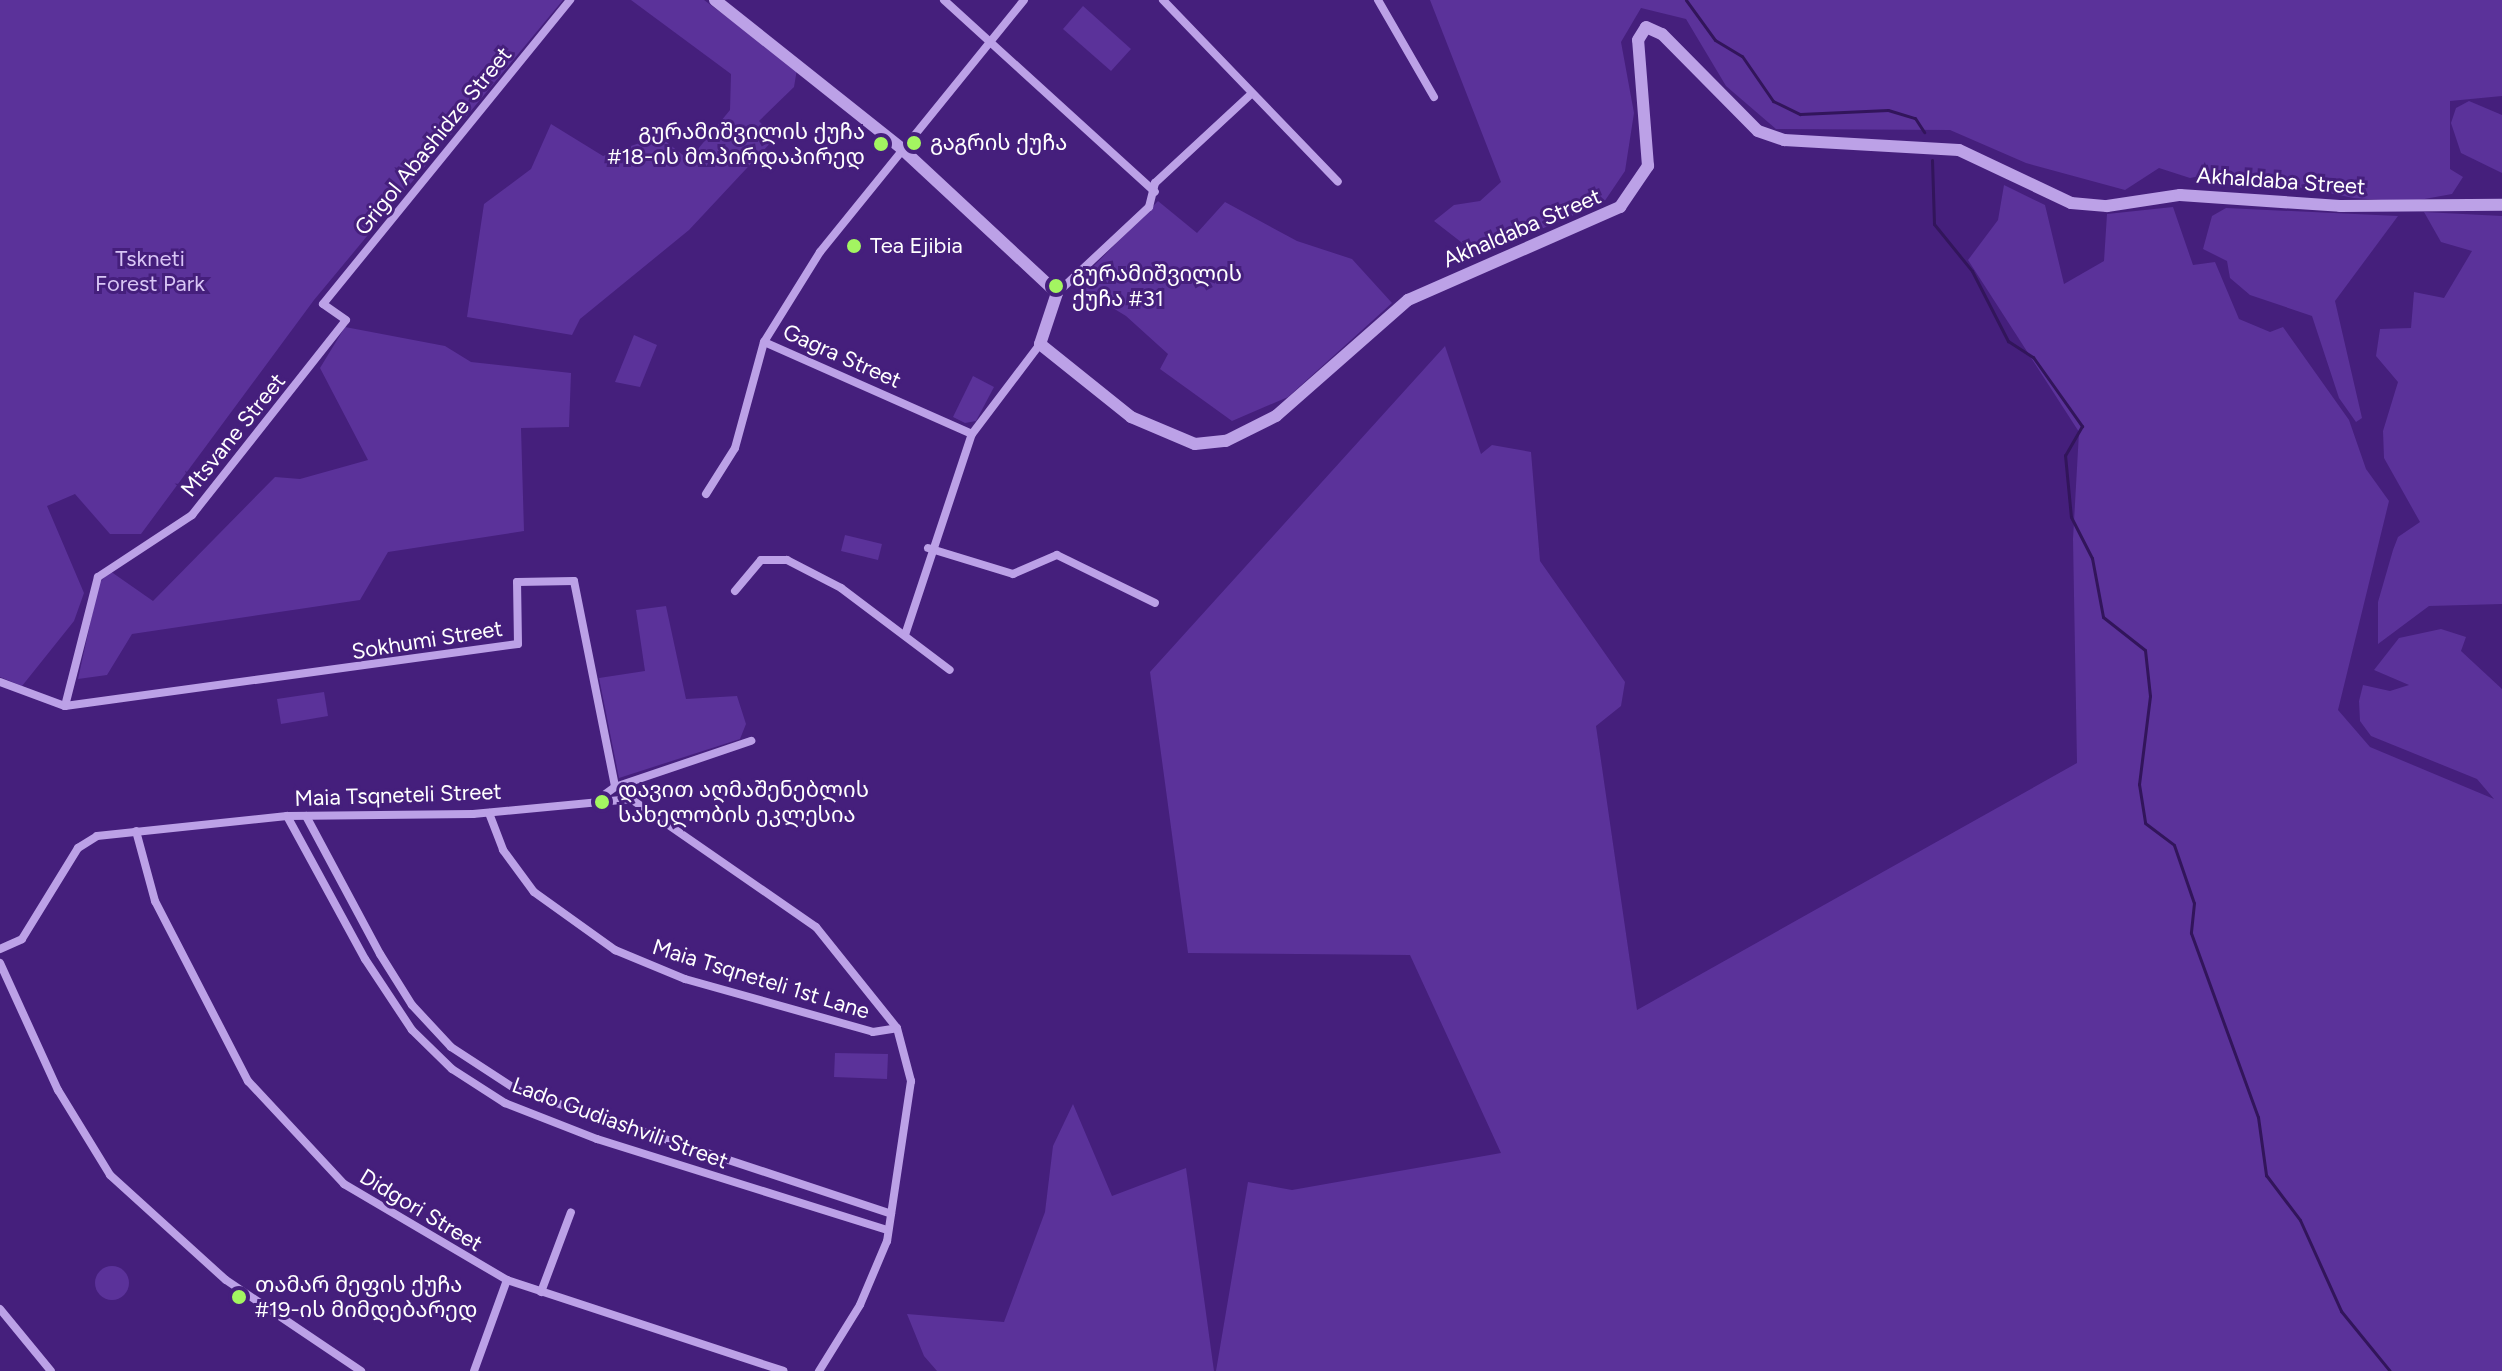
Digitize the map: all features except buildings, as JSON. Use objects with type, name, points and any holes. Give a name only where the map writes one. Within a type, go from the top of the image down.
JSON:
[{"type":"street","name":"Grigol Abashidze Street","points":[[323,304],[570,0]]},
{"type":"street","points":[[715,0],[901,148],[1057,293]]},
{"type":"street","points":[[944,0],[994,39],[1155,192]]},
{"type":"street","name":"Gagra Street","points":[[972,434],[764,342],[820,252],[901,148],[1024,0]]},
{"type":"street","points":[[1163,0],[1250,95],[1338,182]]},
{"type":"street","points":[[1378,0],[1434,97]]},
{"type":"street","name":"Akhaldaba Street","points":[[1040,344],[1162,434],[1212,443],[1255,428],[1294,404],[1408,300],[1561,237],[1634,194],[1650,145],[1638,40],[1646,27],[1662,34],[1758,131],[1784,140],[1959,150],[2071,203],[2180,195],[2340,206],[2502,205]]},
{"type":"street","points":[[905,635],[928,548],[972,434],[1040,344],[1057,293],[1149,207],[1155,183],[1250,95]]},
{"type":"street","name":"Mtsvane Street","points":[[65,706],[98,577],[192,515],[346,320],[323,304]]},
{"type":"street","points":[[706,494],[735,448],[764,342]]},
{"type":"street","points":[[928,548],[1013,574],[1057,555],[1155,603]]},
{"type":"street","points":[[735,591],[761,560],[787,560],[841,588],[950,670]]},
{"type":"street","name":"Sokhumi Street","points":[[0,682],[65,706],[518,644],[517,582],[552,577],[574,581],[615,787]]},
{"type":"street","points":[[601,797],[615,787],[751,741]]},
{"type":"street","name":"Maia Tsqneteli Street","points":[[0,949],[22,939],[78,848],[97,836],[287,816],[489,813],[601,797],[631,799],[816,927],[897,1028],[911,1081],[888,1230],[860,1305],[819,1371]]},
{"type":"street","name":"Maia Tsqneteli 1st Lane","points":[[489,813],[503,850],[534,892],[615,950],[685,979],[873,1032],[897,1028]]},
{"type":"street","name":"Lado Gudiashvili Street","points":[[287,816],[412,1030],[452,1069],[529,1112],[749,1187],[888,1230]]},
{"type":"street","name":"Lado Gudiashvili Street","points":[[306,816],[357,912],[412,1005],[451,1047],[534,1097],[891,1214]]},
{"type":"street","name":"Didgori Street","points":[[136,831],[155,901],[248,1081],[344,1184],[507,1280],[783,1371]]},
{"type":"street","points":[[326,886],[339,878]]},
{"type":"street","points":[[345,919],[357,912]]},
{"type":"street","points":[[0,963],[58,1090],[110,1175],[226,1280],[361,1371]]},
{"type":"street","points":[[529,1112],[534,1097]]},
{"type":"street","points":[[749,1187],[754,1171]]},
{"type":"street","points":[[541,1292],[571,1212]]},
{"type":"street","points":[[474,1371],[507,1280]]},
{"type":"street","points":[[0,1309],[51,1371]]},
{"type":"green space","name":"Tskneti Forest Park","points":[[0,0],[563,0],[314,300],[141,534],[110,534],[75,494],[47,506],[84,593],[74,621],[22,686],[0,677]]},
{"type":"green space","points":[[631,0],[704,0],[797,69],[794,87],[759,121],[775,138],[689,230],[580,319],[572,335],[467,317],[484,204],[531,169],[551,124],[603,156],[659,136],[689,160],[730,110],[731,74]]},
{"type":"green space","points":[[1430,0],[2502,0],[2502,96],[2450,101],[2450,169],[2463,177],[2452,194],[2408,202],[2354,198],[2221,172],[2190,178],[2159,168],[2125,190],[2026,163],[1950,130],[1776,129],[1726,86],[1686,19],[1641,8],[1621,42],[1634,113],[1625,171],[1604,202],[1479,256],[1434,221],[1454,205],[1480,201],[1501,182]]},
{"type":"green space","points":[[1083,6],[1131,49],[1111,71],[1063,29]]},
{"type":"green space","points":[[2469,101],[2502,115],[2502,173],[2461,153],[2451,123],[2456,108]]},
{"type":"green space","points":[[2004,185],[2045,205],[2064,284],[2104,261],[2107,214],[2173,207],[2193,265],[2215,262],[2239,319],[2270,332],[2283,327],[2349,420],[2366,469],[2389,501],[2338,710],[2370,747],[2494,799],[2477,779],[2371,736],[2360,721],[2359,701],[2363,685],[2390,691],[2409,685],[2374,670],[2399,638],[2441,629],[2466,637],[2461,651],[2502,689],[2502,1371],[1216,1371],[1248,1182],[1292,1190],[1501,1153],[1410,955],[1188,953],[1150,672],[1445,346],[1481,454],[1492,445],[1531,452],[1540,561],[1625,682],[1621,706],[1596,726],[1637,1010],[2077,763],[2073,539],[2079,432],[1968,260],[1998,220]]},
{"type":"green space","points":[[1158,201],[1197,233],[1225,202],[1297,241],[1352,259],[1392,303],[1288,397],[1232,421],[1160,369],[1168,354],[1126,316],[1075,285]]},
{"type":"green space","points":[[2226,208],[2398,216],[2335,301],[2362,418],[2356,422],[2339,398],[2312,316],[2250,295],[2230,278],[2227,261],[2203,249],[2212,216]]},
{"type":"green space","points":[[2424,212],[2502,216],[2502,604],[2429,606],[2378,644],[2378,602],[2393,550],[2398,537],[2420,522],[2384,458],[2383,431],[2398,382],[2376,356],[2380,329],[2411,328],[2414,292],[2444,298],[2472,251],[2441,242]]},
{"type":"green space","points":[[345,327],[445,346],[471,362],[571,373],[569,427],[521,428],[524,531],[388,552],[360,600],[132,634],[107,675],[78,679],[99,583],[110,571],[153,601],[275,477],[300,479],[368,460],[320,368]]},
{"type":"green space","points":[[634,335],[657,345],[640,387],[615,382]]},
{"type":"green space","points":[[973,376],[994,387],[976,421],[965,423],[953,417]]},
{"type":"green space","points":[[845,535],[882,544],[878,560],[841,551]]},
{"type":"green space","points":[[666,606],[686,699],[737,696],[746,724],[740,739],[619,778],[599,678],[645,671],[636,610]]},
{"type":"green space","points":[[324,692],[328,716],[281,724],[277,699]]},
{"type":"green space","points":[[835,1053],[888,1054],[887,1079],[834,1077]]},
{"type":"green space","points":[[1073,1104],[1112,1196],[1186,1168],[1214,1371],[937,1371],[924,1356],[907,1314],[1004,1322],[1045,1212],[1053,1146]]},
{"type":"green space","points":[[112,1266],[124,1271],[129,1283],[124,1295],[112,1300],[100,1295],[95,1283],[100,1271]]},
{"type":"waterway","points":[[1686,0],[1715,40],[1742,56],[1773,101],[1800,114],[1888,110],[1915,118],[1924,132]]},
{"type":"waterway","points":[[1932,160],[1934,224],[1972,271],[2008,341],[2033,357],[2082,426],[2065,455],[2071,517],[2092,558],[2103,617],[2145,650],[2150,696],[2139,784],[2145,823],[2174,845],[2194,903],[2191,933],[2258,1117],[2266,1175],[2300,1220],[2341,1311],[2390,1371]]},
{"type":"place","name":"გაგრის ქუჩა","points":[[914,143]]},
{"type":"place","name":"გურამიშვილის ქუჩა #18-ის მოპირდაპირედ","points":[[881,144]]},
{"type":"place","name":"Tea Ejibia","points":[[854,246]]},
{"type":"place","name":"გურამიშვილის ქუჩა #31","points":[[1056,286]]},
{"type":"place","name":"დავით აღმაშენებლის სახელობის ეკლესია","points":[[602,802]]},
{"type":"place","name":"თამარ მეფის ქუჩა #19-ის მიმდებარედ","points":[[239,1297]]}]
